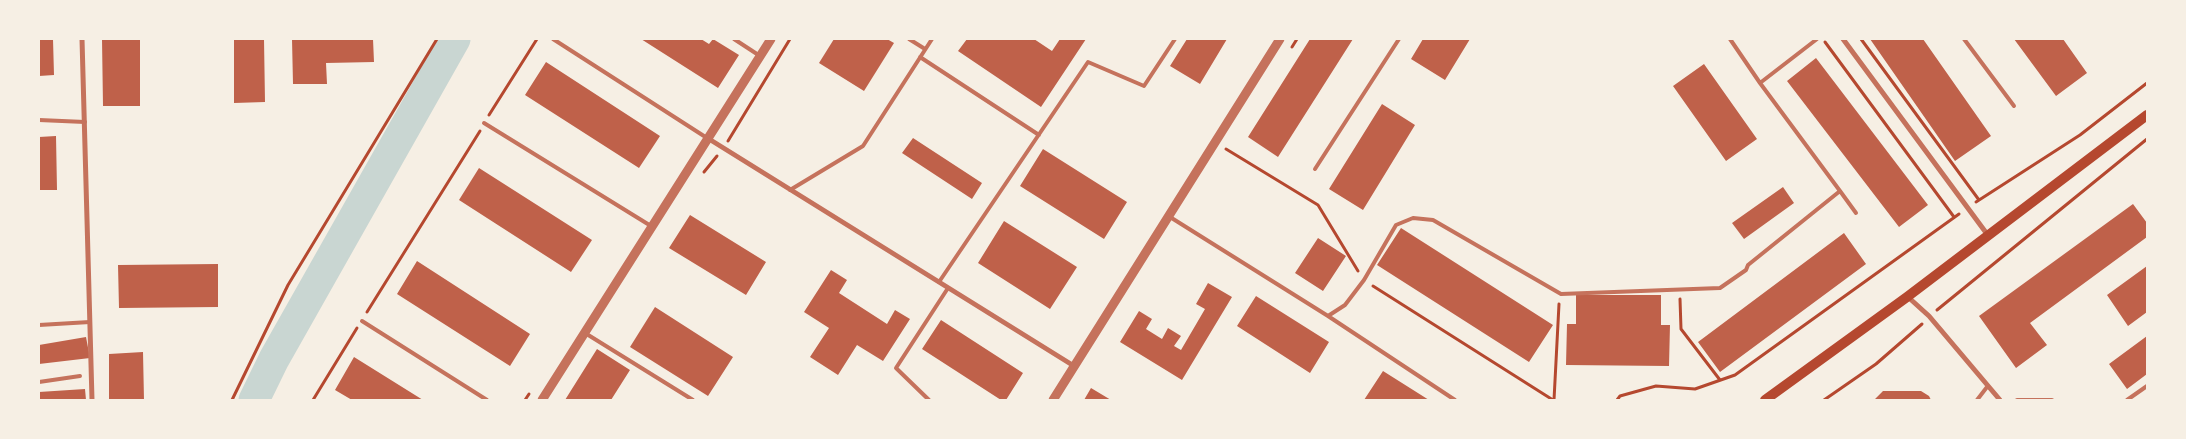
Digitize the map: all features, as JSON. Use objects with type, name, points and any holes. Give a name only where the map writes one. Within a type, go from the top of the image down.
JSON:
[{"type":"main road","points":[[1765,400],[1907,296],[2147,115]]},
{"type":"street","points":[[82,39],[92,400]]},
{"type":"street","points":[[542,400],[771,39]]},
{"type":"street","points":[[1053,400],[1170,217],[1280,39]]},
{"type":"street","points":[[1843,39],[1988,234]]},
{"type":"street","points":[[708,139],[1074,366]]},
{"type":"street","points":[[1907,296],[1929,316],[2000,400]]},
{"type":"lane","points":[[553,39],[708,139]]},
{"type":"lane","points":[[734,39],[760,56]]},
{"type":"lane","points":[[909,39],[925,49]]},
{"type":"lane","points":[[790,190],[863,146],[932,39]]},
{"type":"lane","points":[[939,282],[1088,62],[1144,86],[1174,39]]},
{"type":"lane","points":[[1315,169],[1399,39]]},
{"type":"lane","points":[[1730,39],[1760,83],[1856,213]]},
{"type":"lane","points":[[1760,83],[1817,39]]},
{"type":"lane","points":[[1964,39],[2014,106]]},
{"type":"lane","points":[[920,57],[1039,135]]},
{"type":"lane","points":[[39,120],[85,122]]},
{"type":"lane","points":[[484,123],[653,227]]},
{"type":"lane","points":[[1328,316],[1345,306],[1364,280],[1396,225],[1412,218],[1433,220],[1560,294],[1720,288],[1746,270],[1748,265],[1840,191]]},
{"type":"lane","points":[[1170,217],[1328,316],[1455,400]]},
{"type":"lane","points":[[929,400],[896,368],[948,288]]},
{"type":"lane","points":[[362,320],[487,400]]},
{"type":"lane","points":[[39,325],[90,322]]},
{"type":"lane","points":[[585,333],[693,400]]},
{"type":"lane","points":[[39,382],[80,376]]},
{"type":"lane","points":[[1977,400],[1987,386]]},
{"type":"lane","points":[[2127,400],[2147,386]]},
{"type":"lane","points":[[2017,400],[2052,400]]},
{"type":"path","points":[[232,400],[288,285],[437,39]]},
{"type":"path","points":[[313,400],[536,39]]},
{"type":"path","points":[[1823,39],[1954,217]]},
{"type":"path","points":[[1862,39],[1979,200]]},
{"type":"path","points":[[1617,400],[1620,396],[1656,386],[1695,389],[1734,375],[1954,217],[2080,135],[2147,83]]},
{"type":"path","points":[[1825,400],[1876,364],[1929,316],[2147,139]]},
{"type":"path","points":[[1226,148],[1318,205],[1364,280],[1554,400],[1560,294]]},
{"type":"path","points":[[1679,289],[1681,329],[1720,380]]},
{"type":"building","points":[[39,39],[53,39],[54,75],[39,76]]},
{"type":"building","points":[[102,39],[140,39],[140,106],[103,106]]},
{"type":"building","points":[[234,39],[264,39],[265,102],[234,103]]},
{"type":"building","points":[[292,39],[373,39],[374,62],[326,63],[327,84],[293,84]]},
{"type":"building","points":[[641,39],[701,39],[709,44],[713,39],[739,55],[718,88]]},
{"type":"building","points":[[834,39],[887,39],[894,43],[864,91],[819,63]]},
{"type":"building","points":[[967,39],[1034,39],[1052,51],[1060,39],[1086,39],[1041,107],[958,51]]},
{"type":"building","points":[[1187,39],[1227,39],[1200,84],[1170,66]]},
{"type":"building","points":[[1310,39],[1353,39],[1278,157],[1248,137]]},
{"type":"building","points":[[1423,39],[1470,39],[1445,80],[1411,59]]},
{"type":"building","points":[[1870,39],[1923,39],[1991,136],[1955,161]]},
{"type":"building","points":[[2014,39],[2063,39],[2087,73],[2056,96]]},
{"type":"building","points":[[1816,58],[1928,205],[1899,227],[1787,81]]},
{"type":"building","points":[[546,62],[660,136],[639,168],[525,95]]},
{"type":"building","points":[[1704,64],[1757,139],[1726,161],[1673,86]]},
{"type":"building","points":[[1382,104],[1415,125],[1363,210],[1329,189]]},
{"type":"building","points":[[56,136],[57,190],[39,190],[39,137]]},
{"type":"building","points":[[913,138],[982,183],[972,199],[902,153]]},
{"type":"building","points":[[1043,149],[1127,202],[1104,239],[1020,186]]},
{"type":"building","points":[[479,168],[592,240],[571,272],[459,200]]},
{"type":"building","points":[[1783,187],[1794,203],[1744,239],[1732,223]]},
{"type":"building","points":[[2133,204],[2147,223],[2147,237],[2030,323],[2047,345],[2016,368],[1979,316]]},
{"type":"building","points":[[690,215],[766,262],[746,295],[669,248]]},
{"type":"building","points":[[1004,221],[1077,267],[1050,309],[978,263]]},
{"type":"building","points":[[1401,228],[1553,325],[1529,362],[1377,265]]},
{"type":"building","points":[[1844,233],[1866,264],[1720,372],[1698,342]]},
{"type":"building","points":[[1318,238],[1346,256],[1323,291],[1295,273]]},
{"type":"building","points":[[417,261],[530,334],[510,366],[397,294]]},
{"type":"building","points":[[218,264],[218,307],[119,308],[118,265]]},
{"type":"building","points":[[2147,266],[2147,312],[2128,326],[2107,295]]},
{"type":"building","points":[[831,270],[847,280],[839,293],[887,324],[895,310],[910,319],[883,361],[857,345],[838,375],[810,357],[829,328],[804,312]]},
{"type":"building","points":[[1208,283],[1232,297],[1182,380],[1120,342],[1139,311],[1152,319],[1146,329],[1162,339],[1168,328],[1181,336],[1174,346],[1181,350],[1205,309],[1196,304]]},
{"type":"building","points":[[1576,295],[1661,295],[1661,325],[1670,325],[1669,366],[1566,365],[1567,324],[1576,324]]},
{"type":"building","points":[[1256,296],[1329,342],[1310,373],[1237,326]]},
{"type":"building","points":[[655,307],[733,357],[708,396],[630,347]]},
{"type":"building","points":[[941,320],[1023,373],[1006,400],[1001,400],[922,349]]},
{"type":"building","points":[[2147,336],[2147,374],[2127,389],[2109,364]]},
{"type":"building","points":[[86,337],[90,358],[39,364],[39,345]]},
{"type":"building","points":[[597,349],[630,370],[611,400],[565,400]]},
{"type":"building","points":[[143,352],[144,400],[109,400],[109,354]]},
{"type":"building","points":[[354,357],[423,400],[352,400],[335,390]]},
{"type":"building","points":[[1383,371],[1429,400],[1364,400]]},
{"type":"building","points":[[1091,388],[1111,400],[1084,400]]},
{"type":"building","points":[[85,389],[86,400],[39,400],[39,392]]},
{"type":"building","points":[[1883,391],[1921,391],[1929,396],[1931,400],[1874,400]]},
{"type":"waterway","points":[[254,400],[274,359],[455,39]]}]
